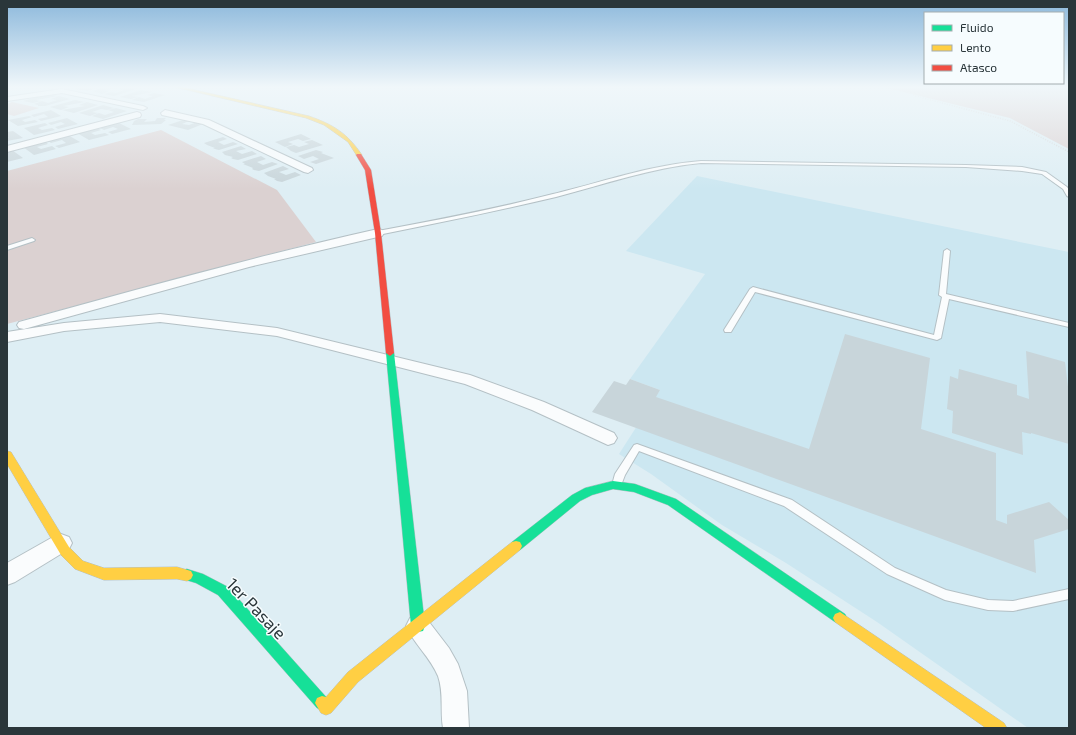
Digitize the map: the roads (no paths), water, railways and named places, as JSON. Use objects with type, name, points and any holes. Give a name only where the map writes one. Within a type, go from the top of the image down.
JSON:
[{"type":"street","points":[[7,148],[115,120]]},
{"type":"street","points":[[199,120],[206,122],[308,170]]},
{"type":"street","points":[[316,120],[326,124],[350,141],[368,170],[378,233],[392,360],[418,626],[444,661],[450,673],[454,690],[454,718],[456,728]]},
{"type":"street","points":[[7,330],[146,290],[378,233]]},
{"type":"street","points":[[7,337],[64,327],[160,318],[277,332],[470,380],[538,406],[608,438]]},
{"type":"street","name":"1er Pasaje","points":[[7,455],[65,551],[79,565],[104,574],[177,573],[199,578],[223,591],[328,718],[353,678],[576,498],[590,489],[617,485],[644,490],[672,502],[999,728]]},
{"type":"street","points":[[7,575],[61,543]]},
{"type":"lane","points":[[378,233],[507,206],[652,169],[701,162],[966,166],[1022,169],[1044,173],[1065,188],[1069,196]]},
{"type":"lane","points":[[7,248],[32,240]]},
{"type":"lane","points":[[947,251],[942,295],[1069,325]]},
{"type":"lane","points":[[728,330],[754,289],[937,338],[946,296]]},
{"type":"lane","points":[[617,485],[620,474],[637,447],[788,503],[891,571],[945,595],[988,605],[1013,606],[1069,594]]}]
